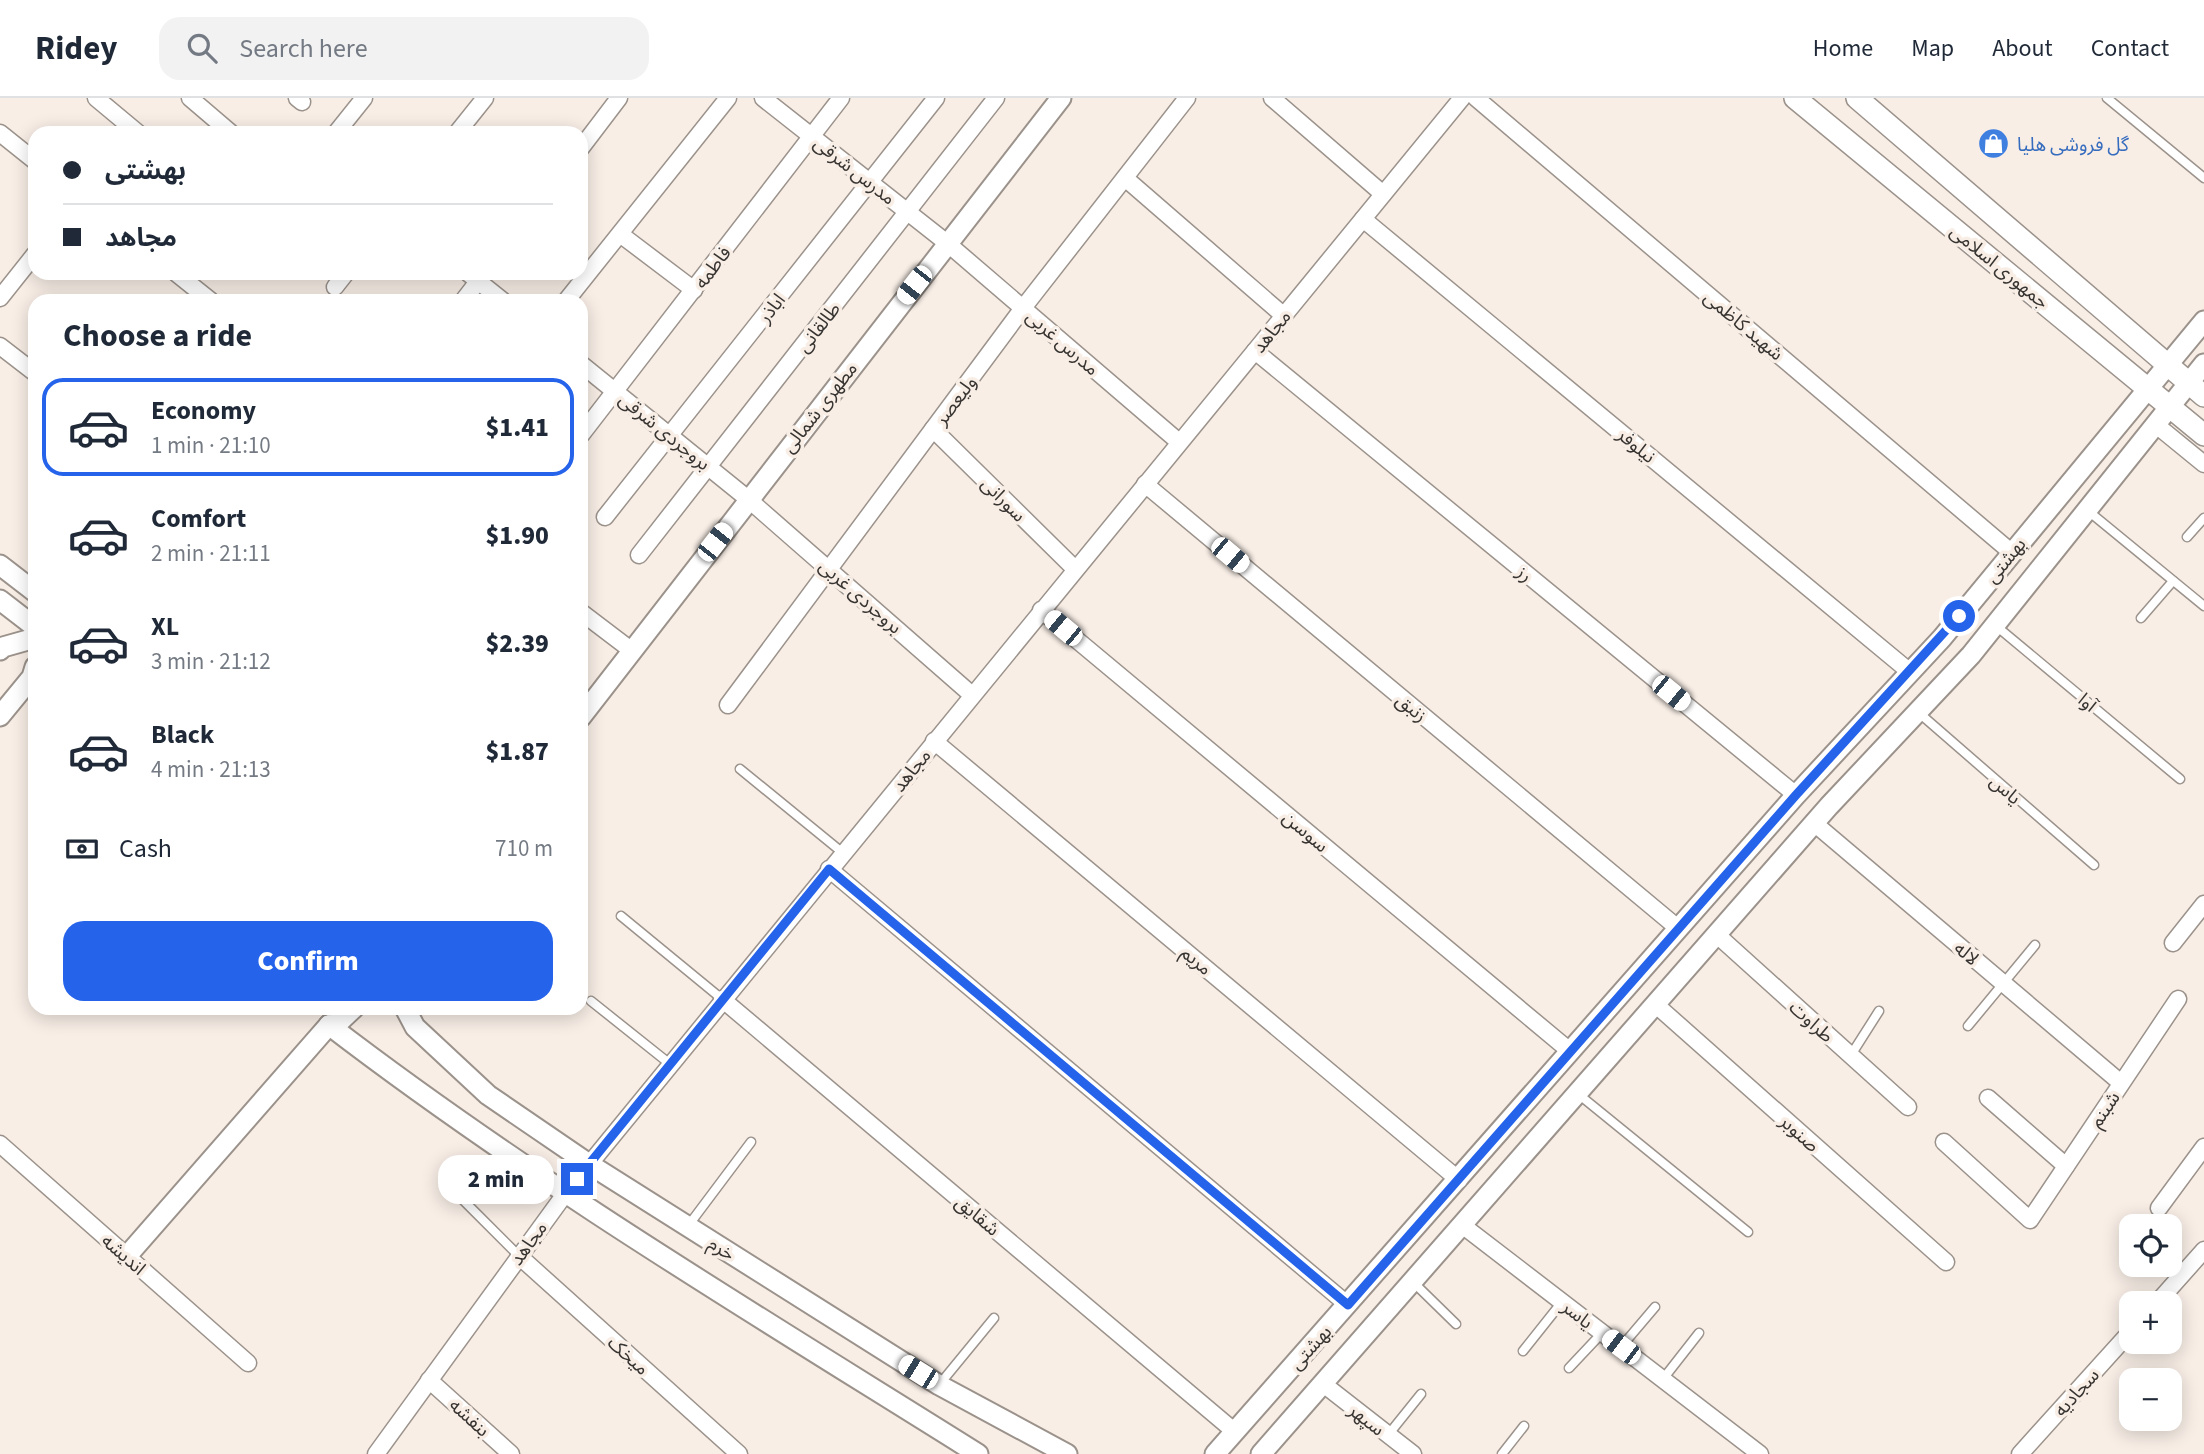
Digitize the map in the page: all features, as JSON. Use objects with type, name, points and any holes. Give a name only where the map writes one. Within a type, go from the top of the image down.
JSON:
[{"type":"main road","name":"جمهوری اسلامی","points":[[1795,98],[2204,435]]},
{"type":"main road","name":"جمهوری اسلامی","points":[[1857,98],[2196,390]]},
{"type":"main road","points":[[2089,340],[2107,336],[2113,318]]},
{"type":"street","points":[[96,98],[130,126]]},
{"type":"street","points":[[190,98],[223,126]]},
{"type":"street","points":[[342,126],[364,98]]},
{"type":"street","points":[[463,126],[485,98]]},
{"type":"street","points":[[588,139],[619,98]]},
{"type":"street","points":[[588,274],[728,98]]},
{"type":"street","name":"مدرس شرقی","points":[[763,98],[947,243]]},
{"type":"street","name":"فاطمه","points":[[588,427],[617,393],[841,98]]},
{"type":"street","name":"اباذر","points":[[605,517],[936,98]]},
{"type":"street","name":"طالقانی","points":[[639,555],[996,98]]},
{"type":"street","name":"مطهری شمالی","points":[[588,708],[1060,98]]},
{"type":"street","name":"ولیعصر","points":[[728,705],[1023,308],[1187,98]]},
{"type":"street","points":[[1272,98],[1383,194]]},
{"type":"street","name":"مجاهد","points":[[376,1454],[589,1164],[1462,98]]},
{"type":"street","name":"شهید کاظمی","points":[[1476,98],[2011,552]]},
{"type":"street","points":[[0,134],[28,156]]},
{"type":"street","points":[[1125,177],[1283,315]]},
{"type":"street","name":"نیلوفر","points":[[1363,219],[1910,672]]},
{"type":"street","points":[[620,234],[694,290]]},
{"type":"street","name":"مدرس غربی","points":[[947,243],[1180,442]]},
{"type":"street","points":[[0,298],[28,263]]},
{"type":"street","points":[[185,280],[202,294]]},
{"type":"street","points":[[335,287],[340,280]]},
{"type":"street","points":[[481,280],[496,294]]},
{"type":"street","points":[[572,294],[583,280]]},
{"type":"street","name":"بهشتی","points":[[1215,1454],[1796,795],[1910,672],[2149,390],[2204,321]]},
{"type":"street","points":[[0,346],[28,368]]},
{"type":"street","name":"رز","points":[[1255,351],[1796,795]]},
{"type":"street","name":"بهشتی","points":[[1261,1454],[1814,823],[1995,625],[2170,406],[2196,390],[2204,364]]},
{"type":"street","name":"بروجردی شرقی","points":[[588,370],[748,499]]},
{"type":"street","points":[[2155,424],[2204,464]]},
{"type":"street","name":"سورانی","points":[[933,429],[1076,569]]},
{"type":"street","points":[[2082,467],[2098,472],[2104,488]]},
{"type":"street","name":"زنبق","points":[[1145,484],[1679,929]]},
{"type":"street","name":"بروجردی غربی","points":[[748,499],[972,695]]},
{"type":"street","points":[[0,565],[28,587]]},
{"type":"street","points":[[0,600],[28,622]]},
{"type":"street","name":"سوسن","points":[[1041,610],[1571,1052]]},
{"type":"street","points":[[588,617],[631,650]]},
{"type":"street","points":[[0,650],[3,646],[28,640]]},
{"type":"street","points":[[0,716],[28,682]]},
{"type":"street","name":"مریم","points":[[934,741],[1459,1180]]},
{"type":"street","name":"لاله","points":[[1814,823],[2121,1083]]},
{"type":"street","points":[[829,869],[1348,1305]]},
{"type":"street","points":[[2173,943],[2204,904]]},
{"type":"street","name":"طراوت","points":[[1716,934],[1908,1107]]},
{"type":"street","name":"شقایق","points":[[722,999],[1234,1431]]},
{"type":"street","name":"شبنم","points":[[1944,1142],[2030,1220],[2178,999]]},
{"type":"street","name":"صنوبر","points":[[1655,1004],[1946,1262]]},
{"type":"street","points":[[127,1256],[333,1017],[337,1024],[347,1015]]},
{"type":"street","name":"خرم","points":[[409,1015],[415,1027],[488,1095],[589,1164],[939,1385],[1067,1454]]},
{"type":"street","name":"خرم","points":[[333,1017],[423,1097],[565,1194],[978,1454]]},
{"type":"street","points":[[1987,1098],[2066,1166]]},
{"type":"street","name":"اندیشه","points":[[0,1144],[248,1363]]},
{"type":"street","points":[[2159,1208],[2204,1147]]},
{"type":"street","name":"یاسر","points":[[1462,1225],[1760,1454]]},
{"type":"street","points":[[2168,1291],[2204,1251]]},
{"type":"street","name":"میخک","points":[[519,1256],[739,1454]]},
{"type":"street","name":"سجادیه","points":[[2020,1454],[2119,1345]]},
{"type":"street","name":"بنفشه","points":[[429,1380],[504,1452]]},
{"type":"street","name":"سپهر","points":[[1322,1384],[1413,1454]]},
{"type":"lane","points":[[2107,98],[2204,178]]},
{"type":"lane","points":[[2087,509],[2204,606]]},
{"type":"lane","points":[[2187,537],[2204,518]]},
{"type":"lane","points":[[2141,618],[2173,580]]},
{"type":"lane","name":"آوا","points":[[1995,625],[2180,779]]},
{"type":"lane","name":"یاس","points":[[1917,712],[2094,865]]},
{"type":"lane","points":[[740,769],[843,853]]},
{"type":"lane","points":[[621,916],[722,999]]},
{"type":"lane","points":[[1968,1026],[2035,945]]},
{"type":"lane","points":[[591,1001],[670,1063]]},
{"type":"lane","points":[[1851,1056],[1879,1011]]},
{"type":"lane","points":[[1577,1093],[1748,1232]]},
{"type":"lane","points":[[688,1226],[751,1142]]},
{"type":"lane","points":[[456,1193],[519,1256]]},
{"type":"lane","points":[[1412,1281],[1456,1324]]},
{"type":"lane","points":[[1524,1351],[1562,1302]]},
{"type":"lane","points":[[1621,1347],[1655,1307]]},
{"type":"lane","points":[[939,1385],[995,1318]]},
{"type":"lane","points":[[1569,1367],[1602,1333]]},
{"type":"lane","points":[[1662,1379],[1699,1333]]},
{"type":"lane","points":[[1388,1435],[1421,1394]]},
{"type":"lane","points":[[1502,1454],[1524,1426]]},
{"type":"place","name":"گل فروشی هلیا","points":[[1994,144]]},
{"type":"route","points":[[577,1179],[829,869],[1348,1305],[1796,795],[1942,638],[1959,616]]}]
